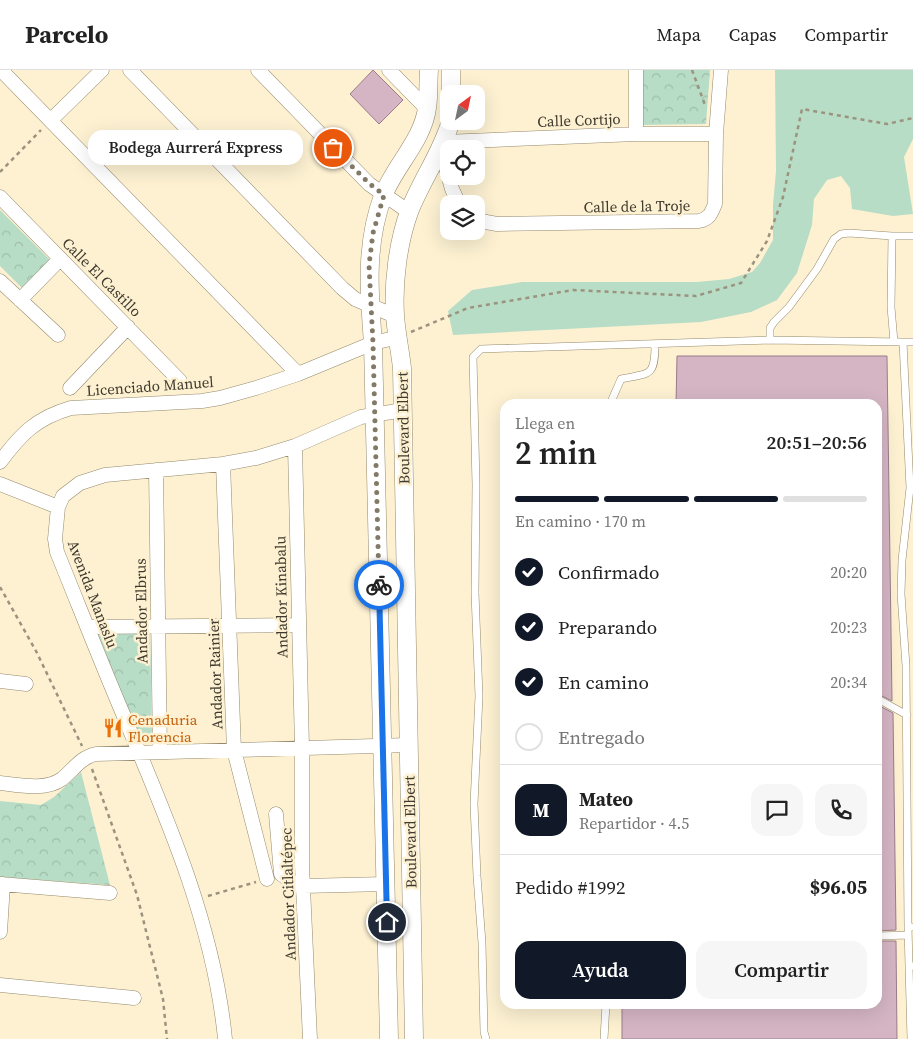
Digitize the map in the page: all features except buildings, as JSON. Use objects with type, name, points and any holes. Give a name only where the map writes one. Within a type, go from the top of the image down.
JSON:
[{"type":"street","points":[[1,70],[298,374]]},
{"type":"street","points":[[51,120],[102,70]]},
{"type":"street","points":[[130,70],[342,288],[355,299],[395,316]]},
{"type":"street","points":[[258,70],[364,179],[409,212]]},
{"type":"street","points":[[389,70],[428,109]]},
{"type":"street","name":"Boulevard Elbert","points":[[390,1039],[370,249],[384,195],[415,141],[428,109],[429,70]]},
{"type":"street","points":[[450,70],[451,85]]},
{"type":"street","points":[[636,70],[636,134]]},
{"type":"street","name":"Calle de la Troje","points":[[485,222],[497,224],[706,220],[712,214],[715,204],[716,134],[721,70]]},
{"type":"street","name":"Calle Cortijo","points":[[485,143],[636,134],[716,134]]},
{"type":"street","name":"Boulevard Elbert","points":[[414,1039],[402,368],[395,316],[395,287],[398,259],[409,212],[440,152]]},
{"type":"street","name":"Calle El Castillo","points":[[0,197],[180,380]]},
{"type":"street","points":[[20,300],[60,259]]},
{"type":"street","points":[[0,281],[58,335]]},
{"type":"street","points":[[70,388],[128,327]]},
{"type":"street","name":"Licenciado Manuel","points":[[0,462],[32,425],[56,412],[71,408],[202,401],[220,398],[298,374],[373,343],[398,337]]},
{"type":"street","points":[[0,484],[58,507],[63,496],[80,482],[105,475],[223,464],[256,458],[294,446],[362,417],[403,410]]},
{"type":"street","name":"Andador Kinabalu","points":[[294,446],[302,748]]},
{"type":"street","name":"Andador Rainier","points":[[223,464],[234,750],[267,879]]},
{"type":"street","name":"Andador Elbrus","points":[[156,470],[160,752]]},
{"type":"street","name":"Avenida Manaslu","points":[[58,507],[55,521],[57,552],[140,752],[196,900],[213,968],[225,1039]]},
{"type":"street","points":[[88,627],[298,625]]},
{"type":"street","points":[[0,682],[26,684]]},
{"type":"street","points":[[0,783],[44,786],[54,784],[87,756],[96,754],[409,745]]},
{"type":"street","name":"Andador Citlaltépec","points":[[302,748],[303,886],[310,1039]]},
{"type":"street","points":[[276,814],[281,874],[296,885],[386,884]]},
{"type":"street","points":[[0,932],[1,884],[110,893]]},
{"type":"street","points":[[0,985],[134,998]]},
{"type":"lane","points":[[770,340],[770,328],[817,269],[834,239],[841,234],[849,233],[913,236]]},
{"type":"lane","points":[[892,236],[894,342]]},
{"type":"lane","points":[[486,1039],[484,1032],[482,943],[474,812],[479,696],[475,593],[474,357],[481,349],[770,340],[913,342]]},
{"type":"lane","points":[[904,342],[910,411],[912,488],[902,560],[901,594],[910,666],[910,927],[908,936],[911,966],[912,1038]]},
{"type":"lane","points":[[612,399],[621,379],[649,373],[653,368],[656,344]]},
{"type":"lane","points":[[882,701],[909,718]]},
{"type":"lane","points":[[882,936],[908,936]]},
{"type":"lane","points":[[604,1039],[606,1009]]},
{"type":"path","points":[[398,337],[468,308],[573,290],[696,296],[741,283],[767,241],[783,197],[802,109],[887,124],[913,118]]},
{"type":"path","points":[[0,172],[51,120]]},
{"type":"path","points":[[0,587],[36,651],[87,756],[137,895],[163,1000],[167,1039]]},
{"type":"path","points":[[196,900],[267,879]]},
{"type":"green space","points":[[639,70],[710,70],[706,124],[640,125]]},
{"type":"green space","points":[[775,70],[913,70],[913,139],[904,157],[913,214],[893,216],[852,209],[850,188],[841,176],[827,180],[814,199],[812,225],[797,273],[777,300],[751,312],[701,322],[453,335],[448,311],[472,290],[522,282],[697,282],[729,279],[752,272],[760,263],[773,240],[773,205],[776,171]]},
{"type":"green space","points":[[0,210],[53,263],[25,291],[0,266]]},
{"type":"green space","points":[[95,626],[150,626],[152,735],[137,734]]},
{"type":"green space","points":[[81,772],[110,885],[0,877],[0,801],[41,805],[54,797]]},
{"type":"way so far","points":[[333,148],[384,195],[373,233],[369,265],[373,343],[379,585]]},
{"type":"place","name":"Bodega Aurrerá Express","points":[[333,148]]},
{"type":"place","name":"Cenaduria Florencia","points":[[113,728]]},
{"type":"route","points":[[379,585],[387,922]]}]
